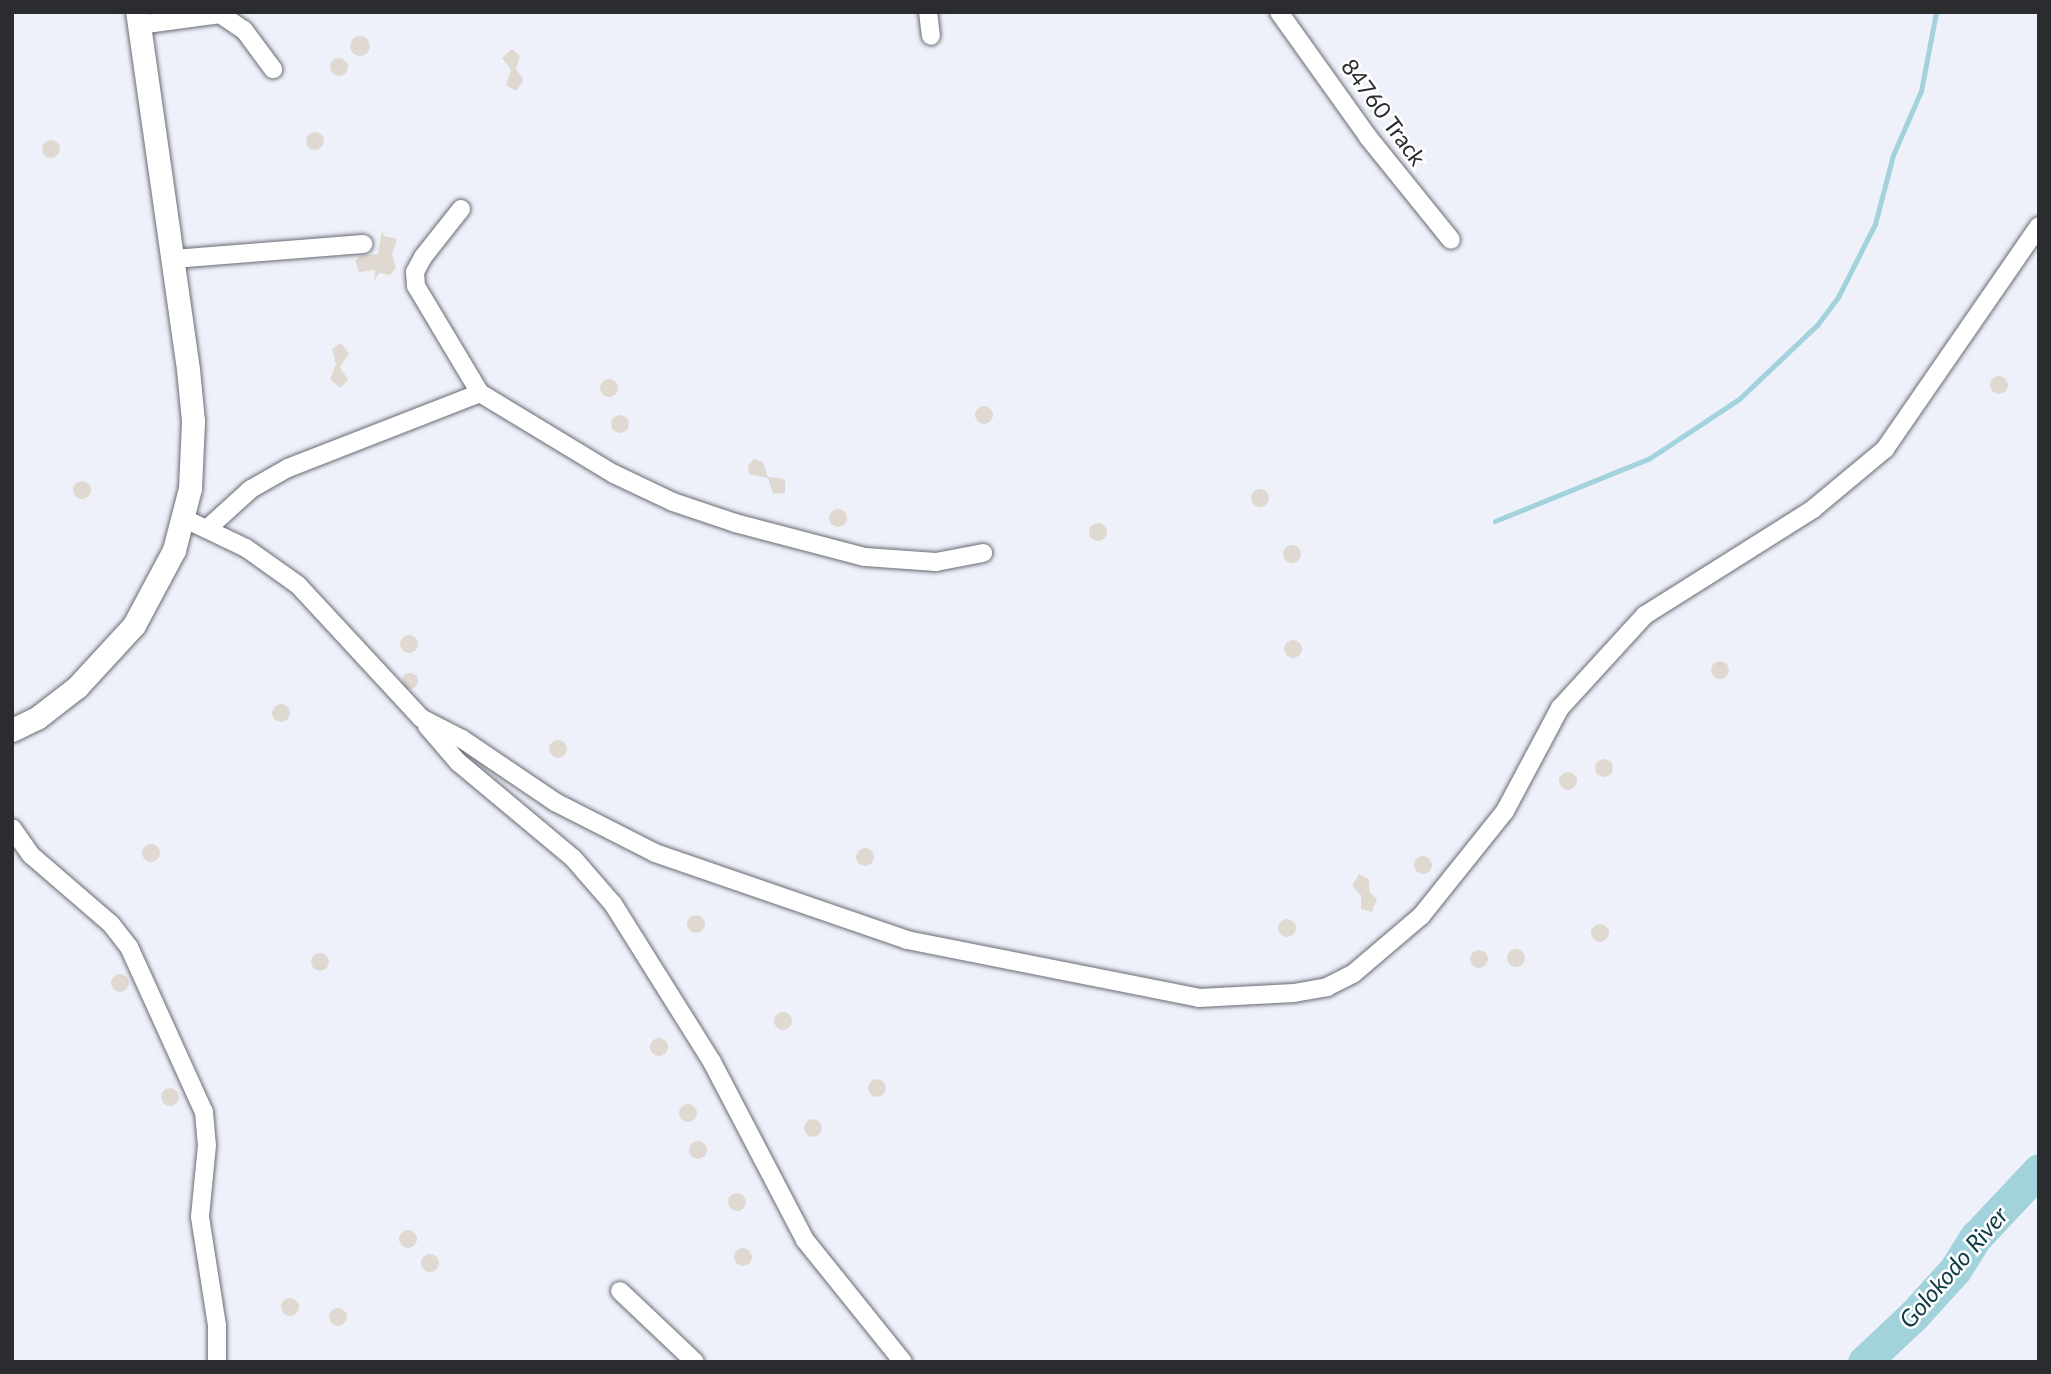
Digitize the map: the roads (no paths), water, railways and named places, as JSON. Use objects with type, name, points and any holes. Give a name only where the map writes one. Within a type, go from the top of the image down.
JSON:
[{"type":"street","points":[[928,12],[931,36]]},
{"type":"street","name":"84760 Track","points":[[1279,12],[1359,126],[1451,240]]},
{"type":"street","points":[[12,730],[37,718],[110,655],[156,591],[183,518],[192,466],[193,421],[173,259],[138,19],[220,14],[244,30],[273,69]]},
{"type":"street","points":[[461,209],[423,257],[415,272],[416,286],[480,393],[614,474],[673,502],[735,523],[865,557],[936,562],[984,554]]},
{"type":"street","points":[[421,718],[462,739],[555,802],[655,853],[907,940],[1199,998],[1327,987],[1354,973],[1421,916],[1505,811],[1560,708],[1620,639],[1675,593],[1813,509],[1885,449],[1910,419],[2039,226]]},
{"type":"street","points":[[173,259],[363,244]]},
{"type":"street","points":[[208,528],[251,489],[288,468],[480,393]]},
{"type":"street","points":[[183,518],[246,548],[298,585],[458,762],[573,858],[613,904],[712,1062],[805,1240],[904,1362]]},
{"type":"street","points":[[12,828],[31,855],[111,924],[129,947],[204,1112],[207,1145],[200,1217],[217,1326],[217,1362]]},
{"type":"street","points":[[620,1291],[695,1362]]},
{"type":"waterway","points":[[1495,521],[1650,458],[1739,399],[1817,325],[1838,297],[1875,224],[1893,155],[1921,91],[1936,12]]},
{"type":"waterway","name":"Golokodo River","points":[[1864,1362],[1914,1315],[1955,1270],[1976,1237],[2039,1170]]}]
